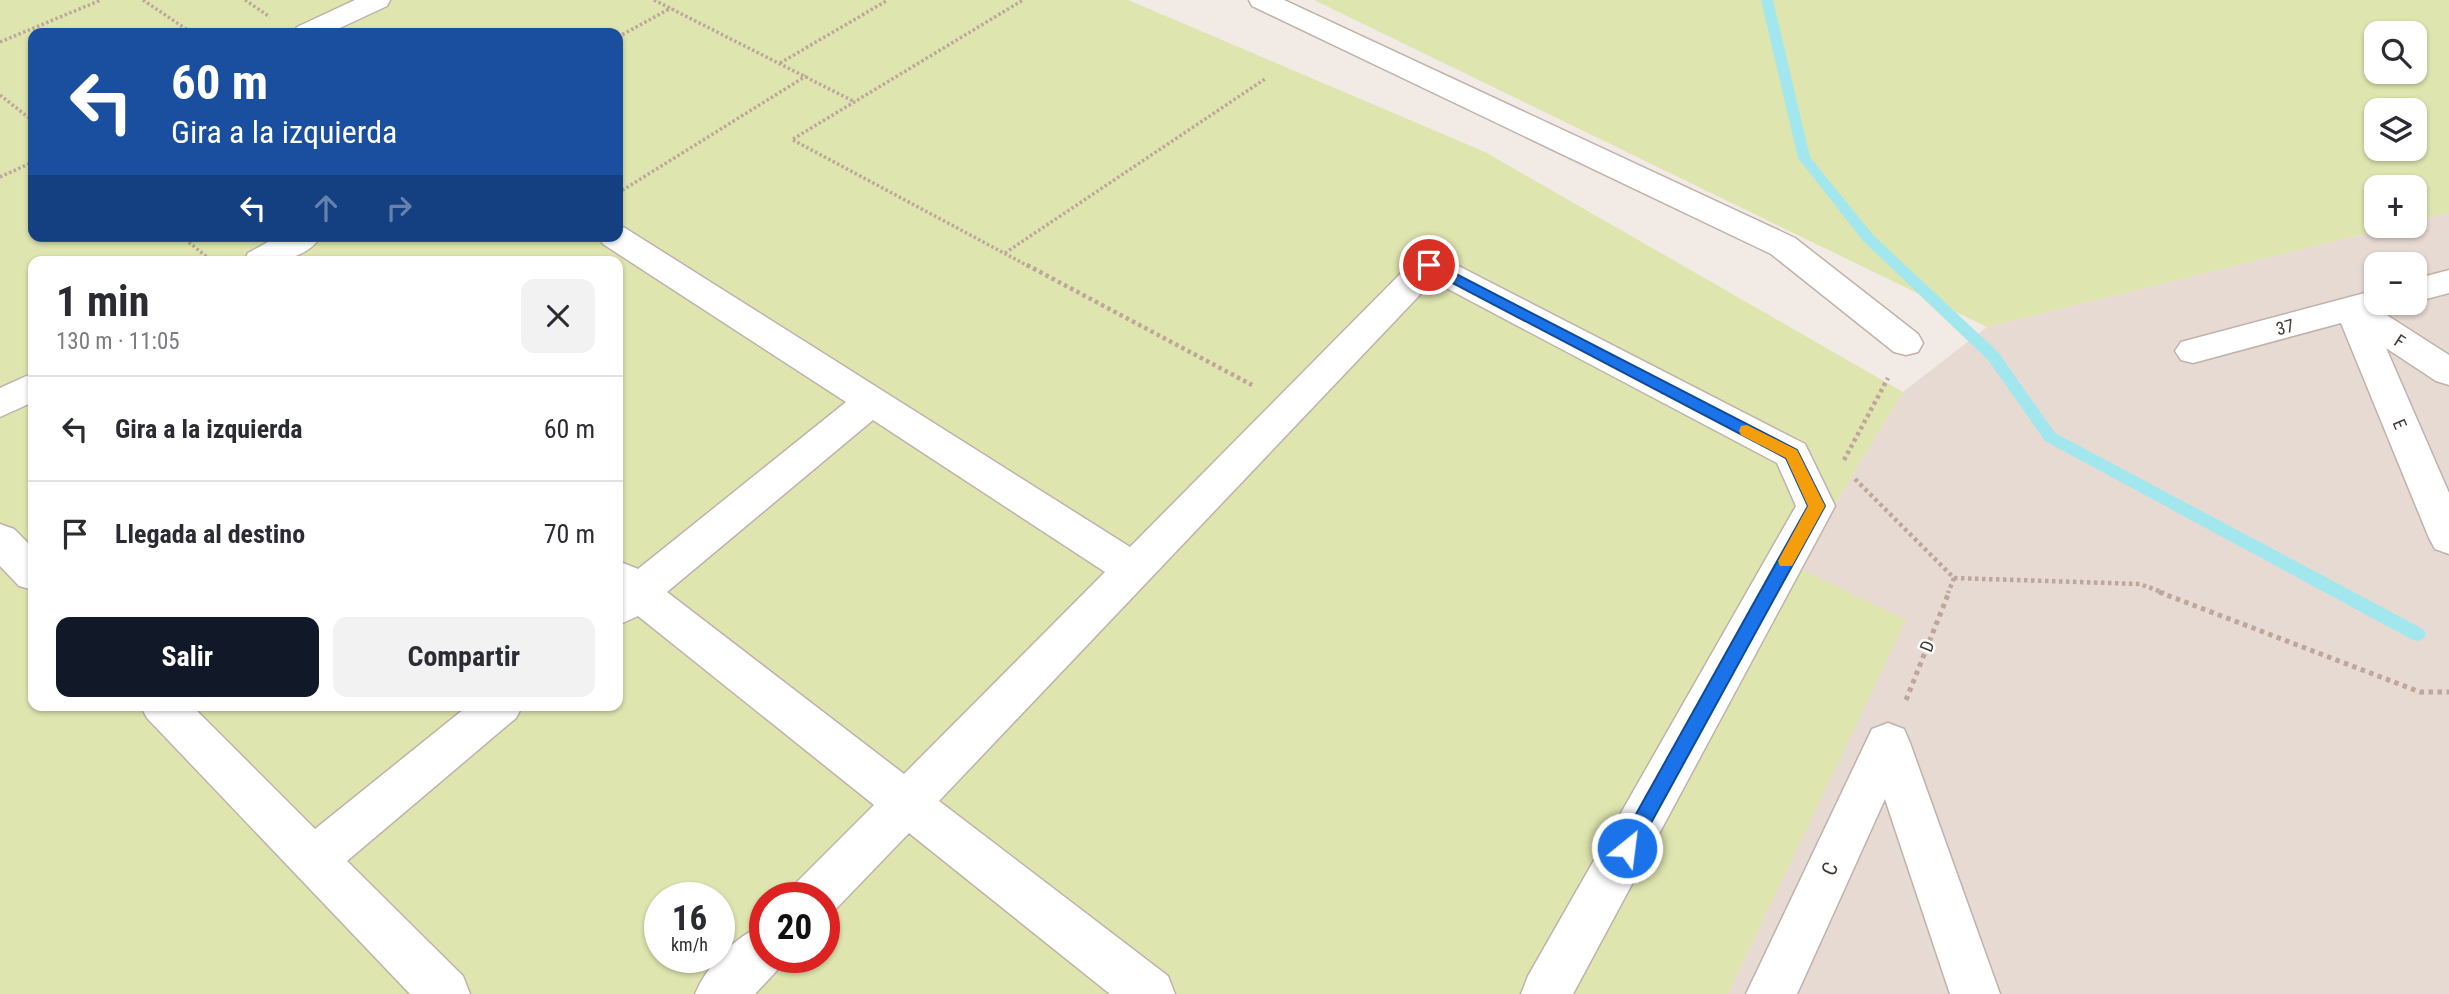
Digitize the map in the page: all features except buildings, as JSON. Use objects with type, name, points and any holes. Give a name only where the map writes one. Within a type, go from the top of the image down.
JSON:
[{"type":"street","points":[[318,28],[377,0]]},
{"type":"street","points":[[1262,0],[1783,246],[1906,343]]},
{"type":"street","points":[[269,256],[294,242]]},
{"type":"street","points":[[623,242],[1133,569]]},
{"type":"street","points":[[829,882],[1429,265],[1792,454],[1816,506],[1546,994]]},
{"type":"street","points":[[2427,287],[2449,281]]},
{"type":"street","name":"37","points":[[2193,351],[2364,306]]},
{"type":"street","name":"E","points":[[2367,315],[2449,538]]},
{"type":"street","name":"F","points":[[2376,315],[2449,372]]},
{"type":"street","points":[[0,404],[28,389]]},
{"type":"street","points":[[872,401],[625,593],[906,803],[1150,994]]},
{"type":"street","points":[[0,540],[28,569]]},
{"type":"street","points":[[168,711],[445,994]]},
{"type":"street","points":[[313,860],[494,711]]},
{"type":"street","points":[[1888,743],[1975,994]]},
{"type":"street","name":"C","points":[[1771,994],[1888,743]]},
{"type":"street","points":[[720,994],[749,964]]},
{"type":"path","points":[[34,28],[101,0]]},
{"type":"path","points":[[143,0],[185,28]]},
{"type":"path","points":[[654,0],[855,102]]},
{"type":"path","points":[[779,63],[888,0]]},
{"type":"path","points":[[1023,0],[793,139],[1292,406]]},
{"type":"path","points":[[623,34],[671,8]]},
{"type":"path","points":[[0,42],[28,30]]},
{"type":"path","points":[[623,190],[806,76]]},
{"type":"path","points":[[1005,253],[1265,79]]},
{"type":"path","points":[[0,95],[28,117]]},
{"type":"path","points":[[0,177],[28,164]]},
{"type":"path","points":[[188,242],[206,256]]},
{"type":"path","points":[[1841,465],[1906,343]]},
{"type":"path","points":[[1850,474],[1954,578],[2140,584],[2420,692],[2449,692]]},
{"type":"path","name":"D","points":[[1888,743],[1954,578]]},
{"type":"shaded area","points":[[2449,213],[2449,994],[1728,994],[1905,621],[1797,567],[1903,392],[1987,327],[2364,234],[2364,238],[2427,238],[2427,218]]},
{"type":"green space","points":[[0,0],[1128,0],[1485,152],[1903,392],[1797,567],[1906,620],[1728,994],[0,994]]},
{"type":"green space","points":[[1314,0],[2449,0],[2449,213],[2427,218],[2427,175],[2364,175],[2364,234],[1987,327]]},
{"type":"waterway","points":[[1767,0],[1804,158],[1868,238],[1993,356],[2050,437],[2417,634]]},
{"type":"slow traffic","points":[[1747,431],[1792,454],[1816,506],[1786,561]]},
{"type":"route","points":[[1429,265],[1792,454],[1816,506],[1627,848]]}]
